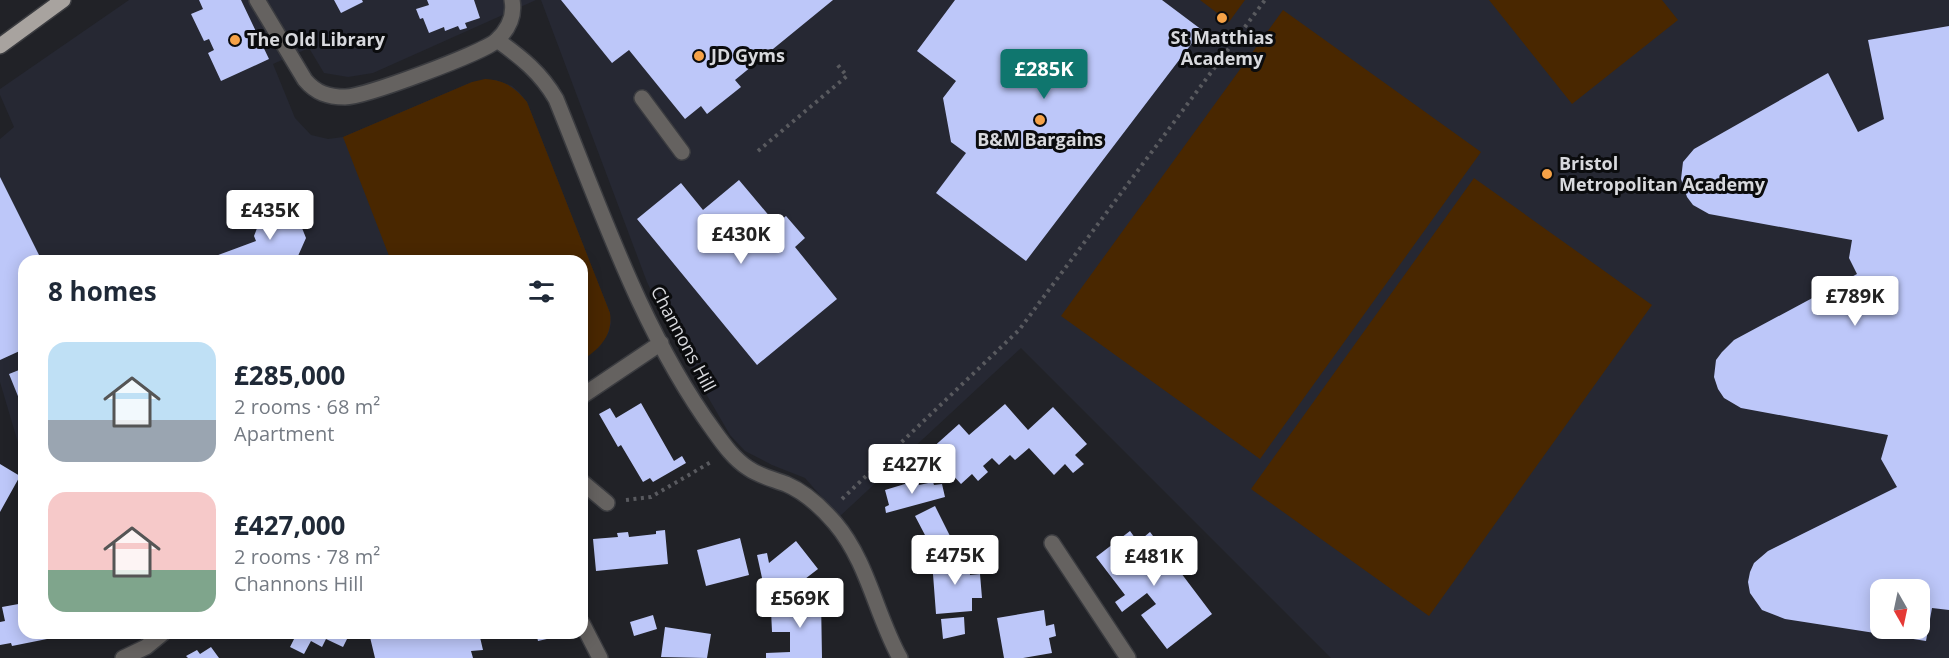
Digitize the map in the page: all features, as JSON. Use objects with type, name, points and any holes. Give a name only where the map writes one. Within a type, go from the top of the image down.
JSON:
[{"type":"main road","points":[[0,46],[63,0]]},
{"type":"street","points":[[257,0],[304,80],[315,90],[329,96],[355,96],[370,92],[485,48],[497,40],[511,21],[512,0]]},
{"type":"street","name":"Channons Hill","points":[[497,40],[517,54],[542,77],[556,99],[643,310],[692,398],[730,452],[748,469],[796,489],[826,514],[850,543],[859,560],[884,626],[900,658]]},
{"type":"street","points":[[642,98],[682,152]]},
{"type":"street","points":[[588,392],[661,343]]},
{"type":"street","points":[[588,487],[607,503]]},
{"type":"street","points":[[1052,543],[1128,658]]},
{"type":"street","points":[[588,635],[600,658]]},
{"type":"street","points":[[123,658],[146,647],[156,639]]},
{"type":"path","points":[[826,514],[1019,330],[1265,0]]},
{"type":"path","points":[[758,151],[847,76],[835,62]]},
{"type":"path","points":[[607,503],[651,497],[730,452]]},
{"type":"shaded area","points":[[129,0],[536,0],[373,73],[348,77],[324,73],[309,48],[273,64],[295,118],[311,135],[328,139],[343,137],[472,82],[496,80],[512,86],[527,102],[587,255],[18,255],[18,443],[0,382],[0,139],[14,127],[0,95],[0,89]]},
{"type":"shaded area","name":"Bristol Metropolitan Academy","points":[[541,0],[1949,0],[1949,658],[1331,658],[1021,348],[839,517],[805,478],[745,451],[730,435],[673,337],[647,282]]},
{"type":"shaded area","points":[[1200,0],[1245,0],[1229,22]]},
{"type":"shaded area","points":[[1489,0],[1662,0],[1678,20],[1572,104]]},
{"type":"shaded area","points":[[1283,10],[1481,152],[1260,459],[1061,316]]},
{"type":"shaded area","points":[[485,79],[509,85],[527,102],[587,255],[389,255],[343,137],[472,82]]},
{"type":"shaded area","points":[[1474,178],[1652,305],[1429,616],[1251,489]]},
{"type":"shaded area","points":[[588,257],[610,313],[609,332],[600,346],[588,355]]},
{"type":"shaded area","points":[[588,257],[610,313],[607,335],[588,356]]},
{"type":"building","name":"The Old Library","points":[[199,0],[241,0],[269,59],[221,81],[208,53],[214,50],[209,39],[204,41],[191,14],[203,9]]},
{"type":"building","points":[[334,0],[362,0],[363,2],[341,13]]},
{"type":"building","points":[[427,0],[474,0],[480,18],[465,23],[467,28],[460,30],[458,26],[445,31],[444,27],[429,33],[423,18],[420,19],[416,9],[429,5]]},
{"type":"building","name":"JD Gyms","points":[[561,0],[833,0],[735,80],[741,87],[707,114],[701,106],[685,119],[629,50],[612,63]]},
{"type":"building","name":"B&M Bargains","points":[[955,0],[1162,0],[1202,30],[1026,261],[936,193],[966,153],[951,142],[943,98],[956,81],[917,51]]},
{"type":"building","points":[[1949,26],[1949,610],[1932,608],[1930,619],[1930,579],[1870,579],[1870,632],[1785,619],[1762,610],[1750,593],[1748,582],[1754,563],[1768,551],[1897,487],[1881,459],[1888,435],[1741,408],[1724,398],[1714,377],[1716,360],[1734,340],[1857,274],[1849,258],[1852,240],[1709,214],[1693,205],[1687,197],[1681,179],[1683,162],[1694,149],[1828,73],[1858,132],[1884,119],[1868,40]]},
{"type":"building","points":[[0,177],[39,255],[18,255],[18,352],[0,360]]},
{"type":"building","points":[[739,180],[776,224],[786,216],[805,238],[795,247],[837,299],[757,365],[637,219],[681,183],[703,210]]},
{"type":"building","points":[[279,211],[298,218],[306,238],[298,255],[218,255],[256,241],[254,236],[261,218]]},
{"type":"building","points":[[18,370],[18,396],[9,374]]},
{"type":"building","points":[[641,403],[674,461],[682,456],[686,463],[653,482],[650,478],[643,482],[621,445],[618,447],[599,414],[610,408],[616,418]]},
{"type":"building","points":[[1005,404],[1028,430],[1053,407],[1087,444],[1075,455],[1084,464],[1073,473],[1065,464],[1054,475],[1029,448],[1015,460],[1010,455],[999,465],[992,458],[983,466],[988,472],[978,481],[972,474],[961,484],[930,450],[959,424],[969,435]]},
{"type":"building","points":[[0,464],[18,475],[18,480],[0,512]]},
{"type":"building","points":[[918,480],[919,485],[933,482],[934,485],[942,484],[945,497],[886,513],[885,507],[889,505],[885,490]]},
{"type":"building","points":[[935,506],[955,546],[936,556],[915,516]]},
{"type":"building","points":[[665,530],[668,564],[596,571],[593,539],[618,537],[617,533],[628,532],[629,537],[656,534],[656,531]]},
{"type":"building","points":[[1130,531],[1138,542],[1150,532],[1212,614],[1167,649],[1141,615],[1156,604],[1147,593],[1122,612],[1115,602],[1125,595],[1096,557]]},
{"type":"building","points":[[740,538],[749,575],[706,586],[697,550]]},
{"type":"building","points":[[796,541],[818,569],[792,589],[766,596],[757,555],[767,553],[769,563]]},
{"type":"building","points":[[969,559],[970,575],[980,574],[982,598],[972,598],[972,611],[936,614],[932,561]]},
{"type":"building","points":[[821,599],[822,658],[766,658],[766,653],[790,652],[790,632],[772,632],[771,610],[789,610],[789,600]]},
{"type":"building","points":[[18,604],[18,639],[47,639],[12,646],[11,643],[0,645],[0,622],[5,621],[2,607]]},
{"type":"building","points":[[1044,610],[1046,626],[1054,624],[1056,636],[1049,638],[1052,653],[1023,658],[1004,658],[997,618]]},
{"type":"building","points":[[653,615],[657,629],[634,636],[630,622]]},
{"type":"building","points":[[964,617],[965,634],[943,639],[941,619]]},
{"type":"building","points":[[665,627],[711,634],[707,658],[661,657]]},
{"type":"building","points":[[294,639],[326,639],[322,647],[311,641],[304,654],[290,647]]},
{"type":"building","points":[[326,639],[347,639],[343,647]]},
{"type":"building","points":[[370,639],[480,639],[483,650],[471,651],[473,658],[375,658]]},
{"type":"building","points":[[211,647],[219,658],[188,658],[186,656],[197,650],[200,654]]},
{"type":"place","name":"St Matthias Academy","points":[[1222,18]]},
{"type":"place","name":"The Old Library","points":[[235,40]]},
{"type":"place","name":"JD Gyms","points":[[699,56]]},
{"type":"place","name":"B&M Bargains","points":[[1040,120]]},
{"type":"place","name":"Bristol Metropolitan Academy","points":[[1547,174]]}]
